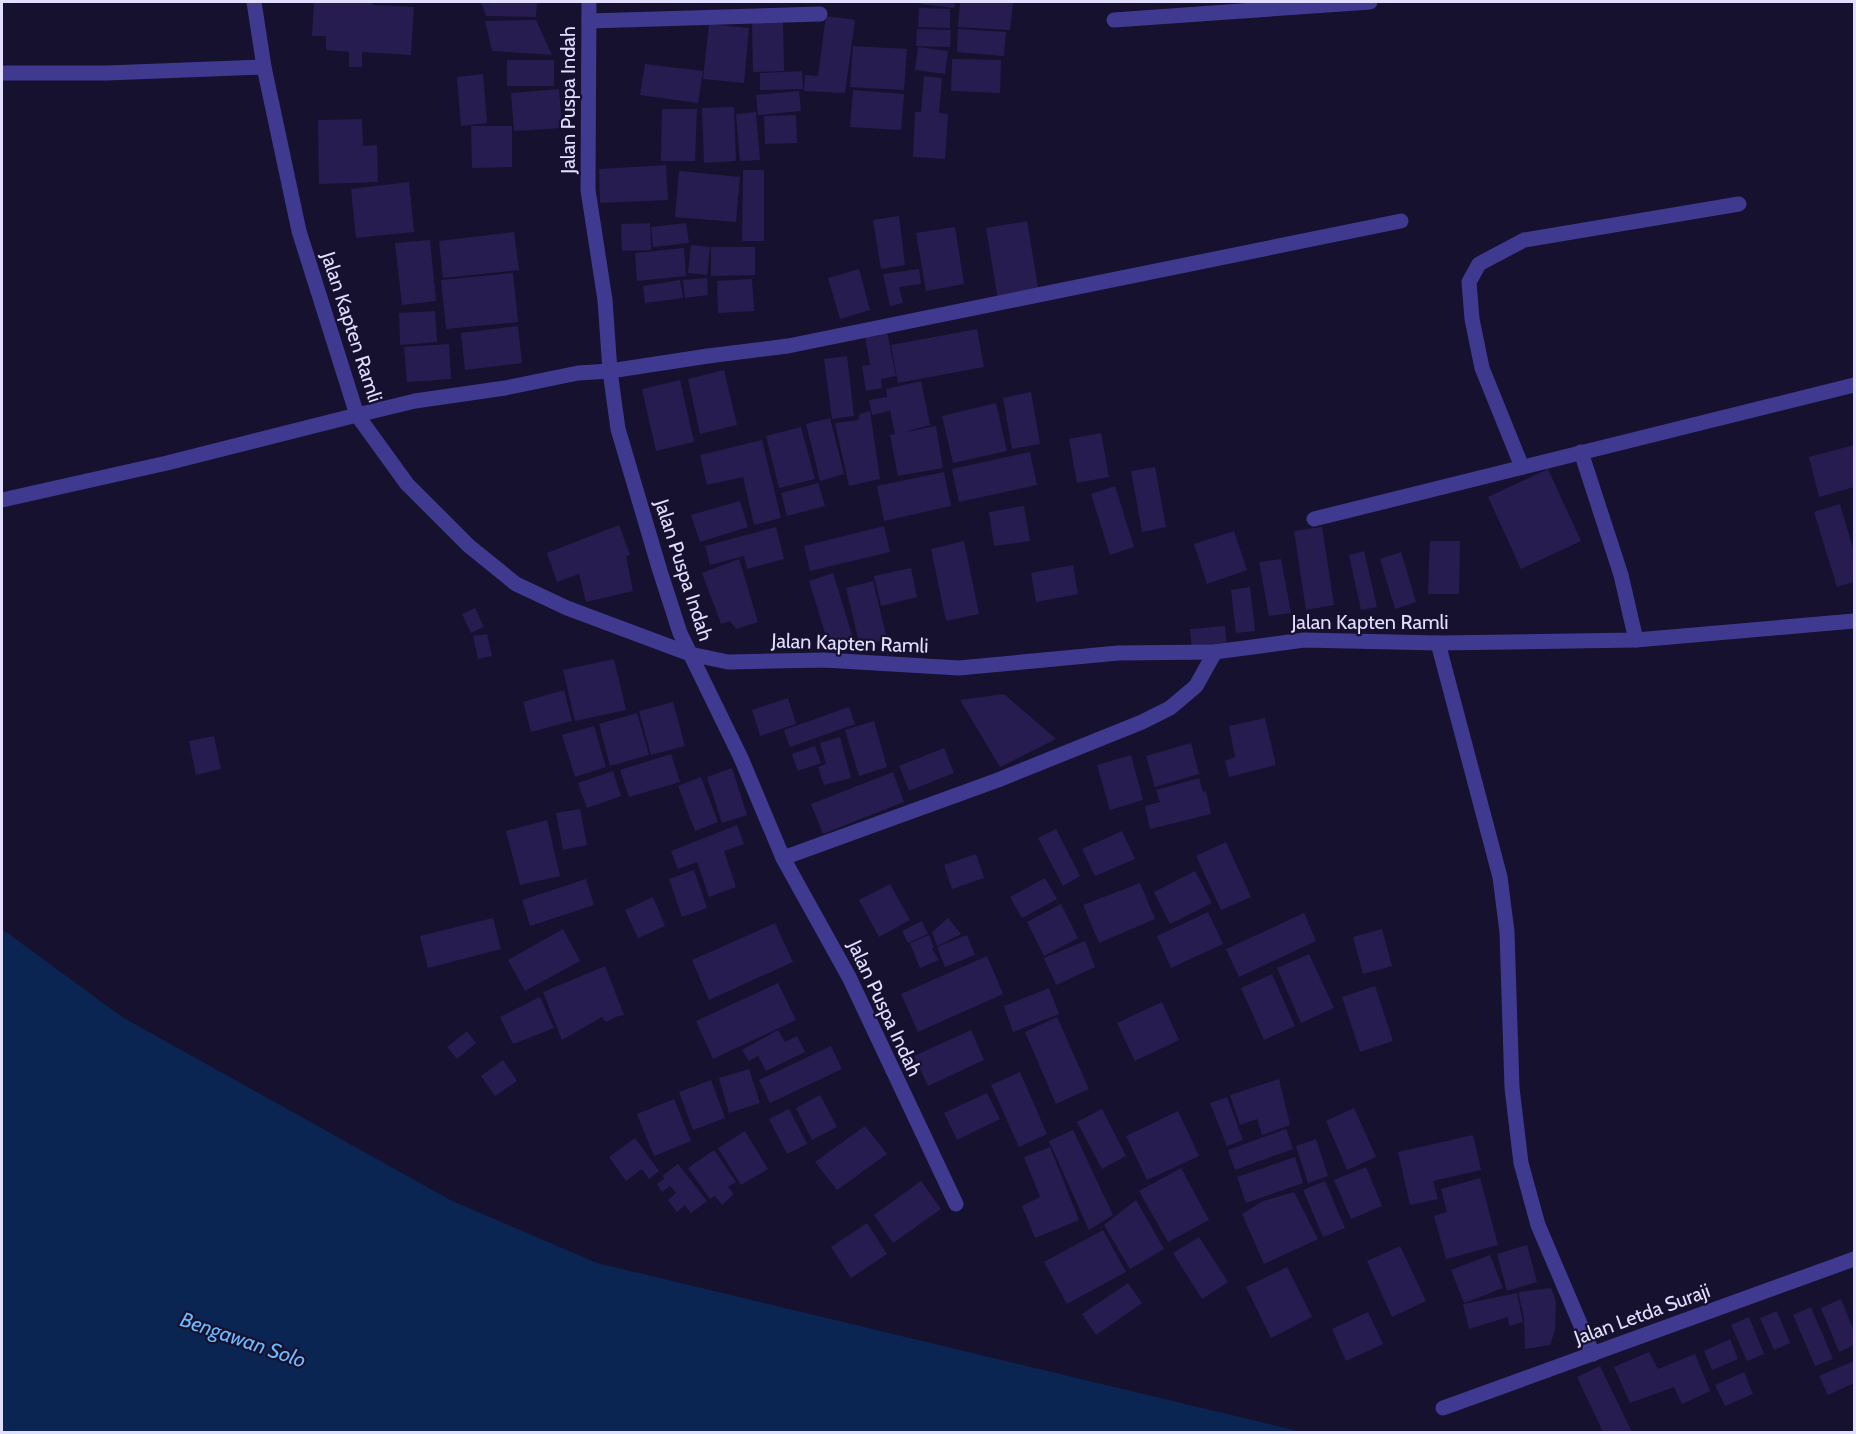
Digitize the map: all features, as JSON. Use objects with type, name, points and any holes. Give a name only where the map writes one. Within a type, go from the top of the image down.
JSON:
[{"type":"street","name":"Jalan Kapten Ramli","points":[[254,2],[264,67],[299,231],[357,415],[407,484],[470,546],[516,584],[567,608],[690,654],[728,662],[824,660],[959,668],[1118,653],[1215,652],[1304,640],[1438,643],[1636,640],[1854,621]]},
{"type":"street","name":"Jalan Puspa Indah","points":[[589,2],[588,190],[605,300],[610,371],[618,429],[660,571],[680,633],[741,758],[783,858],[849,977],[956,1204]]},
{"type":"street","points":[[1114,20],[1370,2]]},
{"type":"street","points":[[589,21],[820,14]]},
{"type":"street","points":[[2,73],[106,73],[264,67]]},
{"type":"street","points":[[1522,467],[1482,368],[1472,319],[1469,282],[1479,264],[1524,240],[1739,204]]},
{"type":"street","points":[[2,500],[167,463],[415,401],[505,388],[578,373],[610,371],[788,346],[1401,221]]},
{"type":"street","points":[[1314,519],[1854,385]]},
{"type":"street","points":[[1581,452],[1621,575],[1636,640]]},
{"type":"street","points":[[1438,643],[1500,877],[1507,932],[1512,1088],[1521,1163],[1538,1225],[1593,1354]]},
{"type":"street","points":[[783,858],[998,780],[1142,722],[1170,708],[1196,686],[1215,652]]},
{"type":"street","name":"Jalan Letda Suraji","points":[[1443,1408],[1854,1259]]},
{"type":"water","name":"Bengawan Solo","points":[[2,929],[122,1017],[452,1201],[597,1263],[1302,1432],[2,1432]]},
{"type":"building","points":[[314,2],[373,2],[373,5],[414,7],[411,55],[362,52],[362,67],[349,67],[349,52],[326,50],[326,36],[312,36]]},
{"type":"building","points":[[481,2],[537,2],[536,17],[486,16]]},
{"type":"building","points":[[922,2],[955,2],[954,8],[921,4]]},
{"type":"building","points":[[960,2],[1013,3],[1010,30],[958,27]]},
{"type":"building","points":[[919,8],[950,9],[950,28],[918,27]]},
{"type":"building","points":[[826,16],[855,20],[845,93],[804,91],[805,75],[818,76]]},
{"type":"building","points":[[536,20],[552,55],[492,51],[485,21]]},
{"type":"building","points":[[752,22],[783,22],[784,71],[753,72]]},
{"type":"building","points":[[709,24],[749,28],[744,83],[703,79]]},
{"type":"building","points":[[917,29],[951,30],[950,47],[916,46]]},
{"type":"building","points":[[958,29],[1006,32],[1004,56],[957,52]]},
{"type":"building","points":[[853,46],[907,49],[904,90],[850,87]]},
{"type":"building","points":[[918,47],[948,51],[945,74],[915,70]]},
{"type":"building","points":[[952,59],[1001,60],[1000,93],[951,91]]},
{"type":"building","points":[[507,60],[554,60],[554,86],[507,86]]},
{"type":"building","points":[[645,64],[703,71],[698,103],[640,95]]},
{"type":"building","points":[[802,71],[803,89],[760,90],[760,73]]},
{"type":"building","points":[[483,74],[487,123],[461,126],[457,77]]},
{"type":"building","points":[[924,76],[942,78],[939,113],[948,114],[945,159],[913,157],[915,112],[921,112]]},
{"type":"building","points":[[559,89],[562,128],[514,131],[511,93]]},
{"type":"building","points":[[853,90],[904,94],[901,130],[850,127]]},
{"type":"building","points":[[799,91],[801,111],[758,115],[756,95]]},
{"type":"building","points":[[734,107],[736,161],[704,163],[702,108]]},
{"type":"building","points":[[662,109],[697,109],[695,161],[661,161]]},
{"type":"building","points":[[756,112],[760,160],[740,161],[736,114]]},
{"type":"building","points":[[796,115],[797,143],[765,144],[764,116]]},
{"type":"building","points":[[362,119],[363,146],[377,145],[378,182],[319,184],[318,120]]},
{"type":"building","points":[[471,126],[512,126],[512,167],[472,168]]},
{"type":"building","points":[[666,165],[668,200],[600,203],[599,169]]},
{"type":"building","points":[[743,170],[764,170],[764,241],[742,241]]},
{"type":"building","points":[[679,171],[740,177],[736,222],[675,217]]},
{"type":"building","points":[[409,182],[414,232],[356,238],[351,189]]},
{"type":"building","points":[[899,216],[905,265],[881,269],[873,220]]},
{"type":"building","points":[[1027,221],[1039,293],[998,300],[986,228]]},
{"type":"building","points":[[650,223],[651,250],[622,251],[621,224]]},
{"type":"building","points":[[686,223],[689,243],[653,247],[651,227]]},
{"type":"building","points":[[955,227],[964,284],[926,291],[916,233]]},
{"type":"building","points":[[514,232],[519,270],[443,278],[439,241]]},
{"type":"building","points":[[430,240],[436,301],[402,305],[395,243]]},
{"type":"building","points":[[691,245],[710,247],[707,275],[688,273]]},
{"type":"building","points":[[711,247],[755,247],[755,275],[711,276]]},
{"type":"building","points":[[684,248],[686,276],[637,281],[635,253]]},
{"type":"building","points":[[859,269],[870,310],[840,319],[828,278]]},
{"type":"building","points":[[919,269],[921,284],[899,287],[903,303],[890,306],[883,274]]},
{"type":"building","points":[[513,273],[518,322],[446,329],[441,280]]},
{"type":"building","points":[[707,278],[708,295],[685,298],[683,280]]},
{"type":"building","points":[[752,279],[754,311],[718,313],[717,281]]},
{"type":"building","points":[[680,280],[683,298],[645,303],[643,286]]},
{"type":"building","points":[[435,311],[437,342],[400,345],[399,313]]},
{"type":"building","points":[[518,326],[522,363],[465,370],[461,333]]},
{"type":"building","points":[[886,327],[896,376],[881,379],[882,388],[866,391],[862,366],[870,365],[864,331]]},
{"type":"building","points":[[977,329],[984,367],[898,383],[891,345]]},
{"type":"building","points":[[449,344],[451,379],[407,382],[404,347]]},
{"type":"building","points":[[847,356],[854,416],[832,419],[824,359]]},
{"type":"building","points":[[724,370],[737,425],[700,434],[688,379]]},
{"type":"building","points":[[680,380],[694,442],[656,451],[642,389]]},
{"type":"building","points":[[921,381],[930,425],[901,433],[936,426],[943,468],[898,476],[890,435],[895,434],[890,411],[872,415],[869,400],[887,397],[886,389]]},
{"type":"building","points":[[1031,392],[1040,444],[1012,449],[1003,398]]},
{"type":"building","points":[[996,403],[1007,451],[953,463],[942,416]]},
{"type":"building","points":[[870,411],[880,479],[849,486],[835,423],[858,420],[860,414]]},
{"type":"building","points":[[830,418],[844,474],[820,481],[806,424]]},
{"type":"building","points":[[801,427],[815,479],[779,488],[766,436]]},
{"type":"building","points":[[1101,433],[1109,477],[1077,483],[1069,439]]},
{"type":"building","points":[[762,440],[781,518],[754,525],[743,477],[707,485],[700,455]]},
{"type":"building","points":[[1854,445],[1854,487],[1819,497],[1809,457]]},
{"type":"building","points":[[1030,452],[1037,485],[959,502],[952,469]]},
{"type":"building","points":[[1155,467],[1166,527],[1142,532],[1131,471]]},
{"type":"building","points":[[1548,469],[1581,541],[1521,569],[1488,497]]},
{"type":"building","points":[[944,472],[951,506],[884,521],[877,486]]},
{"type":"building","points":[[818,483],[825,506],[787,516],[781,493]]},
{"type":"building","points":[[1115,486],[1134,547],[1110,555],[1091,494]]},
{"type":"building","points":[[740,501],[748,527],[700,542],[691,515]]},
{"type":"building","points":[[1840,504],[1854,552],[1854,582],[1837,587],[1814,512]]},
{"type":"building","points":[[1024,506],[1030,541],[994,546],[989,512]]},
{"type":"building","points":[[619,525],[630,555],[626,556],[633,591],[586,602],[579,574],[557,582],[547,553]]},
{"type":"building","points":[[884,526],[890,552],[810,571],[804,546]]},
{"type":"building","points":[[776,527],[784,559],[747,569],[744,556],[710,565],[705,546]]},
{"type":"building","points":[[1322,527],[1334,605],[1306,610],[1294,531]]},
{"type":"building","points":[[1234,531],[1247,570],[1207,584],[1194,544]]},
{"type":"building","points":[[964,541],[979,614],[946,621],[931,549]]},
{"type":"building","points":[[1430,541],[1460,541],[1459,594],[1428,594]]},
{"type":"building","points":[[1364,551],[1377,607],[1361,610],[1349,555]]},
{"type":"building","points":[[1401,552],[1416,602],[1395,609],[1380,559]]},
{"type":"building","points":[[739,559],[758,622],[736,629],[730,621],[721,624],[702,573]]},
{"type":"building","points":[[1281,559],[1291,613],[1269,616],[1259,562]]},
{"type":"building","points":[[1073,565],[1078,594],[1036,602],[1031,573]]},
{"type":"building","points":[[911,568],[917,597],[881,606],[874,576]]},
{"type":"building","points":[[833,573],[853,638],[829,646],[809,581]]},
{"type":"building","points":[[873,581],[887,639],[860,646],[846,588]]},
{"type":"building","points":[[1250,587],[1255,631],[1236,633],[1231,590]]},
{"type":"building","points":[[475,608],[484,627],[471,633],[462,614]]},
{"type":"building","points":[[1225,626],[1227,649],[1192,651],[1190,629]]},
{"type":"building","points":[[487,634],[492,656],[478,659],[473,636]]},
{"type":"building","points":[[614,659],[626,710],[575,721],[563,670]]},
{"type":"building","points":[[564,690],[572,721],[531,732],[523,702]]},
{"type":"building","points":[[1004,694],[1056,739],[1000,767],[960,700]]},
{"type":"building","points":[[788,698],[796,724],[760,736],[752,710]]},
{"type":"building","points":[[673,702],[685,746],[651,755],[639,711]]},
{"type":"building","points":[[849,707],[855,724],[790,747],[784,730]]},
{"type":"building","points":[[637,713],[649,755],[610,766],[599,724]]},
{"type":"building","points":[[1265,718],[1276,765],[1229,777],[1225,761],[1235,757],[1229,726]]},
{"type":"building","points":[[874,721],[887,767],[859,776],[845,730]]},
{"type":"building","points":[[594,726],[606,767],[575,777],[562,735]]},
{"type":"building","points":[[214,736],[221,769],[196,775],[189,741]]},
{"type":"building","points":[[840,737],[851,778],[824,785],[818,767],[826,764],[820,743]]},
{"type":"building","points":[[1191,743],[1199,774],[1155,787],[1146,756]]},
{"type":"building","points":[[815,746],[821,763],[798,771],[792,754]]},
{"type":"building","points":[[944,748],[954,773],[909,791],[899,766]]},
{"type":"building","points":[[671,754],[680,782],[629,797],[620,770]]},
{"type":"building","points":[[1131,755],[1143,800],[1110,810],[1097,765]]},
{"type":"building","points":[[732,768],[747,815],[722,823],[707,777]]},
{"type":"building","points":[[613,771],[621,796],[587,808],[578,783]]},
{"type":"building","points":[[893,772],[904,802],[823,834],[811,804]]},
{"type":"building","points":[[701,777],[718,822],[695,831],[678,786]]},
{"type":"building","points":[[1199,778],[1203,792],[1206,791],[1211,814],[1150,829],[1145,806],[1160,802],[1156,790]]},
{"type":"building","points":[[580,809],[587,845],[563,850],[556,813]]},
{"type":"building","points":[[547,820],[560,876],[520,885],[506,831]]},
{"type":"building","points":[[737,825],[744,844],[724,851],[736,887],[709,897],[697,862],[678,869],[671,851]]},
{"type":"building","points":[[1056,829],[1080,876],[1063,886],[1038,838]]},
{"type":"building","points":[[1122,831],[1135,859],[1095,876],[1082,849]]},
{"type":"building","points":[[1226,842],[1251,897],[1221,910],[1196,856]]},
{"type":"building","points":[[976,854],[984,878],[952,889],[944,865]]},
{"type":"building","points":[[694,870],[707,908],[682,917],[669,879]]},
{"type":"building","points":[[1195,871],[1212,903],[1170,924],[1154,892]]},
{"type":"building","points":[[1045,878],[1057,899],[1022,918],[1010,897]]},
{"type":"building","points":[[586,879],[594,905],[530,926],[522,900]]},
{"type":"building","points":[[1140,883],[1155,919],[1099,943],[1083,905]]},
{"type":"building","points":[[890,884],[910,920],[879,937],[859,900]]},
{"type":"building","points":[[653,897],[665,926],[638,938],[625,910]]},
{"type":"building","points":[[1061,904],[1078,938],[1044,956],[1027,922]]},
{"type":"building","points":[[1208,912],[1223,944],[1171,968],[1157,936]]},
{"type":"building","points":[[1304,913],[1316,941],[1239,977],[1226,949]]},
{"type":"building","points":[[493,918],[501,949],[428,968],[420,936]]},
{"type":"building","points":[[948,918],[961,934],[937,946],[932,932]]},
{"type":"building","points":[[922,921],[928,934],[908,943],[902,931]]},
{"type":"building","points":[[775,923],[793,962],[709,1000],[692,960]]},
{"type":"building","points":[[563,929],[580,961],[525,991],[508,960]]},
{"type":"building","points":[[1382,929],[1392,966],[1363,974],[1353,937]]},
{"type":"building","points":[[929,935],[934,948],[932,949],[939,960],[920,968],[910,943]]},
{"type":"building","points":[[967,935],[975,955],[945,967],[937,947]]},
{"type":"building","points":[[1085,941],[1095,967],[1056,985],[1044,958]]},
{"type":"building","points":[[1309,954],[1334,1008],[1301,1023],[1277,968]]},
{"type":"building","points":[[987,956],[1003,994],[918,1032],[901,994]]},
{"type":"building","points":[[605,966],[624,1015],[606,1022],[602,1017],[562,1040],[543,992]]},
{"type":"building","points":[[1272,974],[1295,1026],[1264,1040],[1241,988]]},
{"type":"building","points":[[778,983],[796,1020],[713,1059],[696,1021]]},
{"type":"building","points":[[1375,986],[1393,1041],[1360,1052],[1342,997]]},
{"type":"building","points":[[1049,988],[1059,1014],[1013,1032],[1004,1006]]},
{"type":"building","points":[[540,997],[554,1028],[513,1044],[500,1017]]},
{"type":"building","points":[[1162,1002],[1179,1040],[1135,1061],[1117,1023]]},
{"type":"building","points":[[1057,1017],[1089,1089],[1056,1104],[1025,1032]]},
{"type":"building","points":[[778,1030],[785,1042],[797,1036],[805,1052],[766,1071],[758,1056],[749,1061],[742,1050]]},
{"type":"building","points":[[971,1030],[984,1060],[928,1086],[914,1056]]},
{"type":"building","points":[[467,1031],[476,1043],[457,1059],[447,1047]]},
{"type":"building","points":[[831,1046],[842,1069],[770,1103],[759,1080]]},
{"type":"building","points":[[503,1060],[517,1081],[495,1096],[481,1076]]},
{"type":"building","points":[[749,1069],[760,1103],[729,1113],[719,1078]]},
{"type":"building","points":[[1020,1072],[1047,1134],[1019,1147],[991,1085]]},
{"type":"building","points":[[1279,1079],[1290,1125],[1262,1135],[1257,1119],[1240,1125],[1230,1095]]},
{"type":"building","points":[[711,1080],[725,1118],[693,1130],[679,1092]]},
{"type":"building","points":[[987,1093],[1000,1119],[957,1140],[944,1113]]},
{"type":"building","points":[[820,1095],[837,1127],[812,1140],[796,1108]]},
{"type":"building","points":[[1227,1097],[1243,1140],[1227,1146],[1210,1103]]},
{"type":"building","points":[[674,1099],[691,1141],[654,1156],[637,1114]]},
{"type":"building","points":[[1354,1108],[1376,1157],[1347,1170],[1326,1121]]},
{"type":"building","points":[[789,1109],[807,1144],[787,1154],[769,1119]]},
{"type":"building","points":[[1102,1109],[1126,1156],[1102,1169],[1077,1122]]},
{"type":"building","points":[[1178,1111],[1199,1156],[1147,1180],[1126,1136]]},
{"type":"building","points":[[865,1126],[887,1154],[837,1190],[815,1162]]},
{"type":"building","points":[[1286,1129],[1293,1149],[1235,1170],[1228,1150]]},
{"type":"building","points":[[1073,1130],[1113,1215],[1089,1230],[1049,1141]]},
{"type":"building","points":[[745,1131],[768,1169],[741,1185],[718,1148]]},
{"type":"building","points":[[1473,1135],[1481,1170],[1433,1181],[1438,1199],[1410,1205],[1398,1152]]},
{"type":"building","points":[[635,1138],[659,1171],[649,1179],[642,1169],[626,1181],[609,1157]]},
{"type":"building","points":[[1316,1139],[1328,1176],[1308,1183],[1296,1146]]},
{"type":"building","points":[[1050,1147],[1079,1220],[1035,1238],[1022,1206],[1040,1197],[1024,1157]]},
{"type":"building","points":[[714,1150],[736,1182],[728,1187],[734,1194],[722,1205],[715,1196],[710,1199],[688,1168]]},
{"type":"building","points":[[1295,1157],[1303,1183],[1246,1203],[1237,1177]]},
{"type":"building","points":[[678,1164],[707,1201],[691,1213],[685,1205],[677,1212],[668,1200],[676,1193],[670,1186],[662,1192],[657,1184],[665,1178],[662,1176]]},
{"type":"building","points":[[1366,1167],[1382,1206],[1351,1219],[1334,1180]]},
{"type":"building","points":[[1181,1168],[1209,1220],[1168,1242],[1139,1191]]},
{"type":"building","points":[[1480,1178],[1498,1245],[1446,1259],[1434,1216],[1447,1212],[1441,1189]]},
{"type":"building","points":[[921,1181],[941,1209],[893,1243],[874,1215]]},
{"type":"building","points":[[1325,1181],[1345,1228],[1323,1237],[1303,1190]]},
{"type":"building","points":[[1294,1192],[1318,1239],[1264,1264],[1242,1214],[1263,1201]]},
{"type":"building","points":[[1136,1200],[1164,1249],[1130,1269],[1104,1225]]},
{"type":"building","points":[[867,1223],[887,1254],[851,1278],[831,1247]]},
{"type":"building","points":[[1103,1230],[1126,1272],[1067,1304],[1044,1262]]},
{"type":"building","points":[[1199,1237],[1228,1282],[1202,1299],[1173,1253]]},
{"type":"building","points":[[1527,1245],[1537,1282],[1507,1291],[1497,1254]]},
{"type":"building","points":[[1400,1246],[1426,1301],[1392,1317],[1367,1261]]},
{"type":"building","points":[[1490,1255],[1503,1288],[1464,1303],[1451,1270]]},
{"type":"building","points":[[1287,1267],[1312,1317],[1271,1338],[1246,1287]]},
{"type":"building","points":[[1128,1283],[1142,1303],[1096,1335],[1082,1314]]},
{"type":"building","points":[[1551,1288],[1556,1301],[1555,1330],[1550,1345],[1525,1349],[1524,1318],[1518,1292]]},
{"type":"building","points":[[1517,1293],[1523,1322],[1509,1326],[1508,1317],[1469,1329],[1463,1304]]},
{"type":"building","points":[[1841,1299],[1854,1331],[1854,1345],[1839,1352],[1821,1308]]},
{"type":"building","points":[[1811,1307],[1833,1359],[1815,1366],[1793,1315]]},
{"type":"building","points":[[1777,1311],[1790,1343],[1774,1350],[1760,1318]]},
{"type":"building","points":[[1368,1312],[1383,1344],[1346,1361],[1332,1329]]},
{"type":"building","points":[[1749,1317],[1764,1354],[1747,1361],[1731,1325]]},
{"type":"building","points":[[1730,1339],[1738,1359],[1712,1370],[1704,1351]]},
{"type":"building","points":[[1649,1352],[1658,1369],[1695,1354],[1710,1391],[1682,1404],[1674,1387],[1630,1403],[1614,1367]]},
{"type":"building","points":[[1854,1361],[1854,1383],[1828,1395],[1819,1376]]},
{"type":"building","points":[[1600,1366],[1632,1432],[1603,1432],[1577,1377]]},
{"type":"building","points":[[1744,1372],[1753,1394],[1725,1406],[1715,1385]]}]
